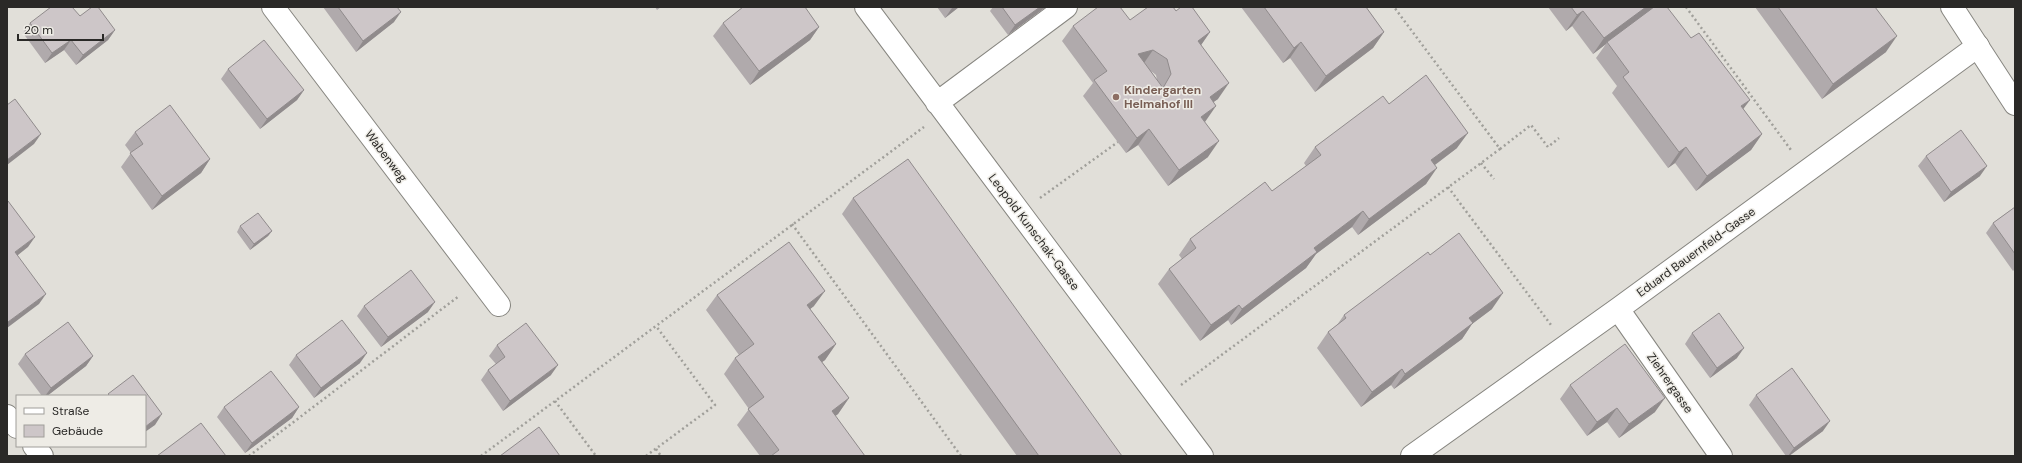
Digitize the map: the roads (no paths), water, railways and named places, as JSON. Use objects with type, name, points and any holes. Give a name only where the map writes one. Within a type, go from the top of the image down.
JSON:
[{"type":"street","name":"Wabenweg","points":[[274,7],[499,305]]},
{"type":"street","name":"Leopold Kunschak-Gasse","points":[[866,7],[1202,456]]},
{"type":"street","points":[[941,107],[1066,7]]},
{"type":"street","points":[[1952,7],[2015,104]]},
{"type":"street","name":"Eduard Bauernfeld-Gasse","points":[[1412,456],[1567,346],[1978,46]]},
{"type":"street","name":"Ziehrergasse","points":[[1618,309],[1721,456]]},
{"type":"street","points":[[7,416],[16,426]]},
{"type":"street","points":[[35,447],[42,456]]},
{"type":"place","name":"Kindergarten Helmahof III","points":[[1116,97]]}]
